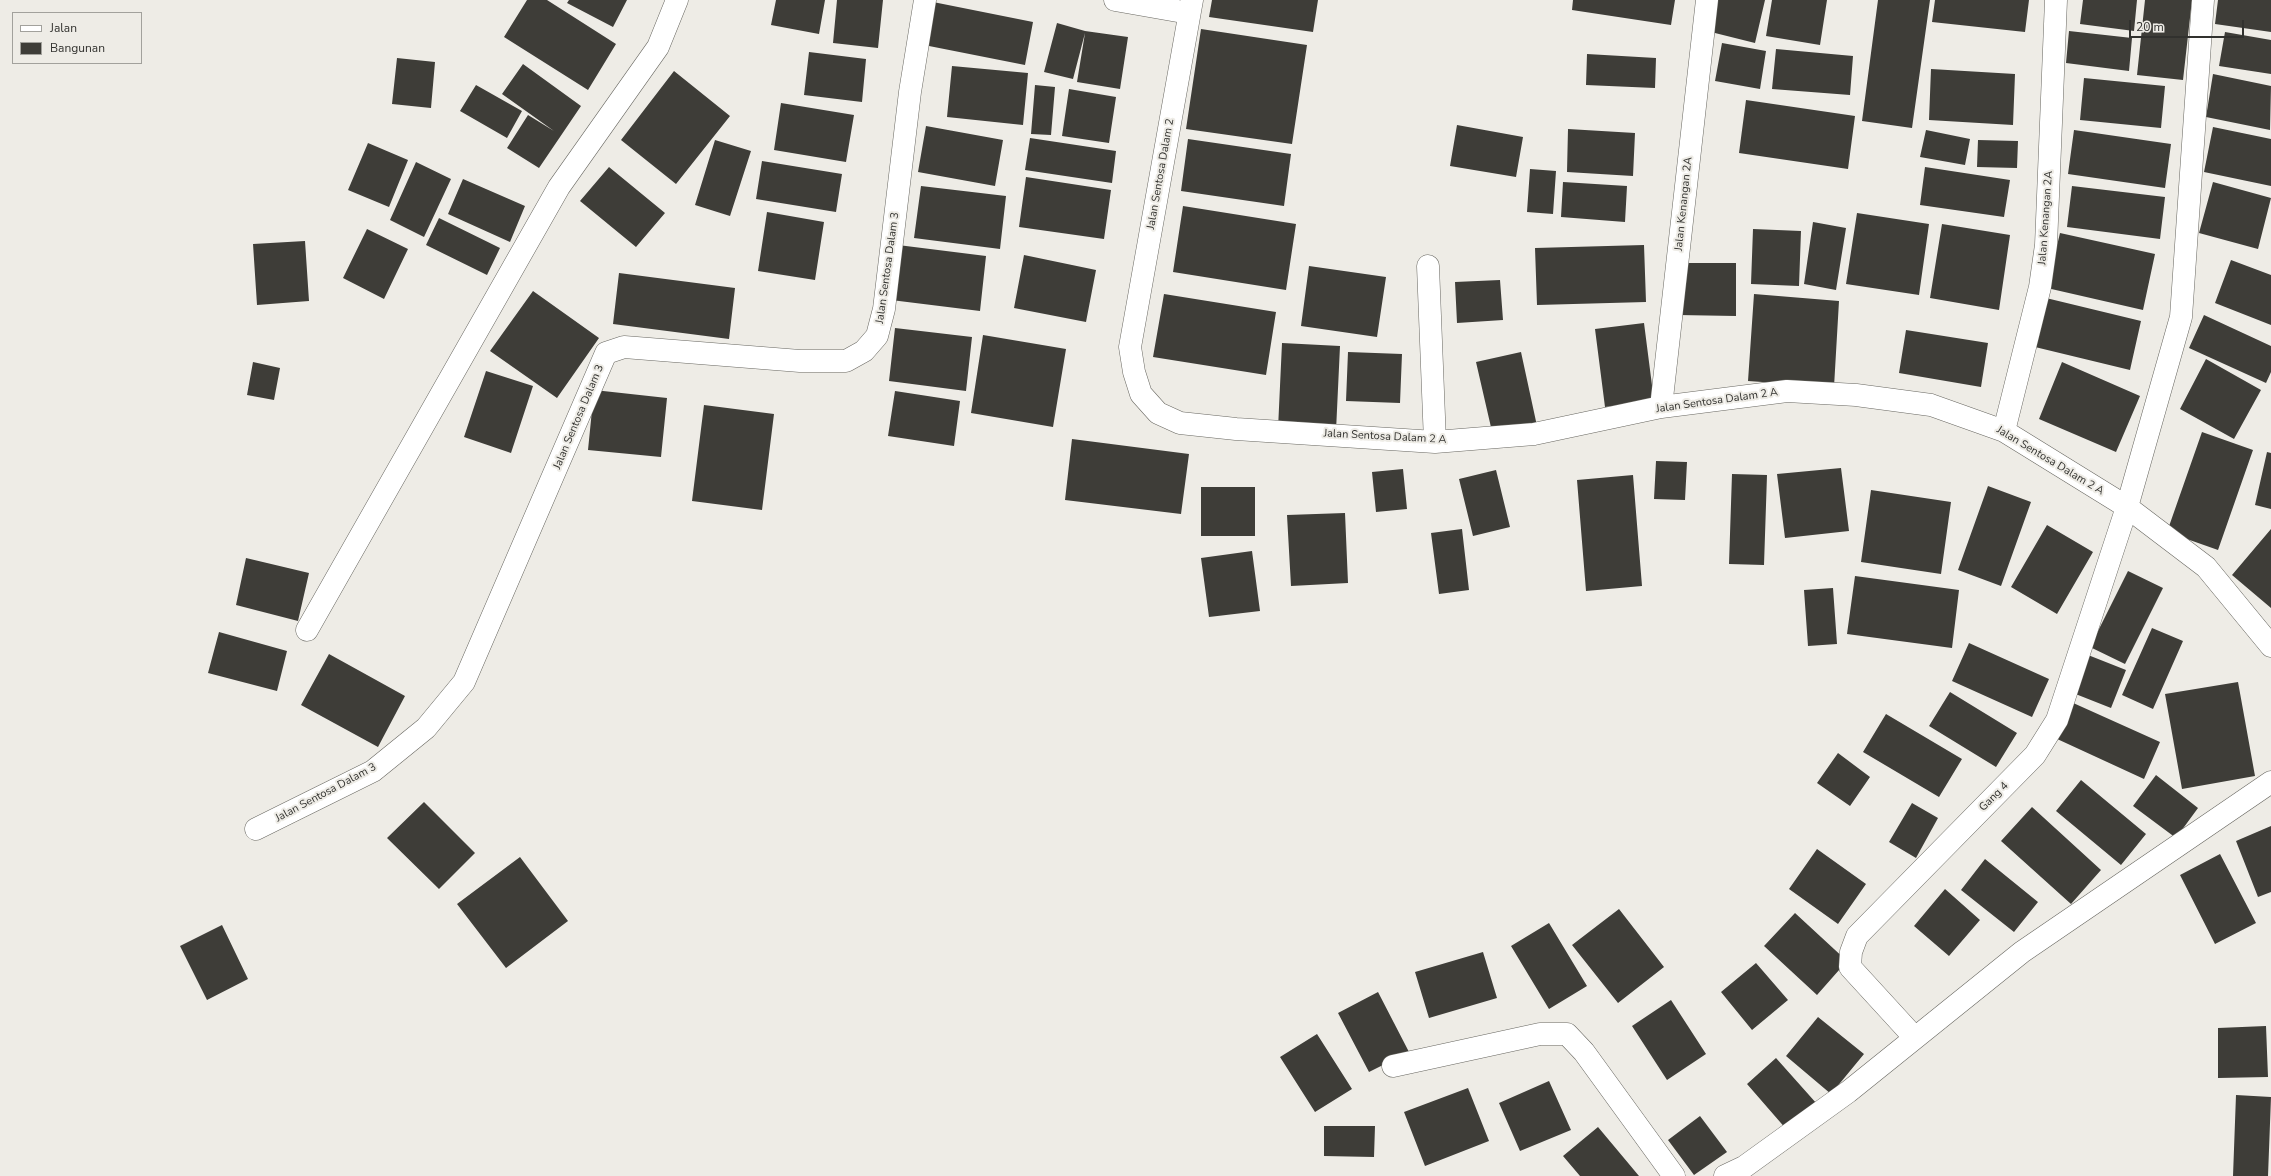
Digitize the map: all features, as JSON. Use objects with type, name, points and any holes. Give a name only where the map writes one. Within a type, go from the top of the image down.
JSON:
[{"type":"street","points":[[307,630],[559,187],[658,47],[677,0]]},
{"type":"street","name":"Jalan Sentosa Dalam 3","points":[[256,829],[373,771],[426,728],[464,682],[606,353],[624,347],[800,361],[846,361],[864,351],[877,336],[884,309],[910,92],[925,0]]},
{"type":"street","points":[[1115,0],[1190,7]]},
{"type":"street","name":"Jalan Kenangan 2A","points":[[1661,407],[1708,0]]},
{"type":"street","name":"Jalan Kenangan 2A","points":[[2004,431],[2040,287],[2046,245],[2056,0]]},
{"type":"street","points":[[2128,507],[2181,317],[2203,0]]},
{"type":"street","name":"Jalan Sentosa Dalam 2","points":[[1130,347],[1190,7]]},
{"type":"street","points":[[1428,266],[1435,442]]},
{"type":"street","name":"Jalan Sentosa Dalam 2 A","points":[[1130,347],[1134,372],[1140,394],[1158,413],[1180,423],[1236,429],[1435,442],[1534,434],[1661,407],[1788,391],[1856,395],[1931,405],[2004,431],[2128,507],[2206,568],[2271,646]]},
{"type":"street","name":"Gang 4","points":[[1915,1038],[1850,968],[1851,952],[1857,936],[2035,755],[2056,720],[2128,507]]},
{"type":"street","points":[[1725,1176],[1744,1167],[1848,1092],[2022,952],[2271,782]]},
{"type":"street","points":[[1393,1066],[1540,1034],[1567,1034],[1584,1052],[1674,1176]]},
{"type":"building","points":[[527,0],[547,0],[616,44],[588,90],[504,37]]},
{"type":"building","points":[[569,0],[627,0],[613,27],[567,3]]},
{"type":"building","points":[[776,0],[825,0],[819,34],[771,25]]},
{"type":"building","points":[[837,0],[883,0],[878,48],[833,43]]},
{"type":"building","points":[[1212,0],[1318,0],[1313,32],[1209,17]]},
{"type":"building","points":[[1573,0],[1675,0],[1671,25],[1572,10]]},
{"type":"building","points":[[1718,0],[1765,0],[1755,43],[1711,32]]},
{"type":"building","points":[[1772,0],[1827,0],[1820,45],[1766,36]]},
{"type":"building","points":[[1878,0],[1930,0],[1912,128],[1862,121]]},
{"type":"building","points":[[1935,0],[2029,0],[2025,32],[1932,22]]},
{"type":"building","points":[[2083,0],[2137,0],[2134,31],[2080,24]]},
{"type":"building","points":[[2145,0],[2192,0],[2183,80],[2137,75]]},
{"type":"building","points":[[2218,0],[2271,0],[2271,32],[2215,24]]},
{"type":"building","points":[[933,2],[1033,22],[1025,65],[924,45]]},
{"type":"building","points":[[1057,23],[1085,31],[1128,37],[1120,89],[1077,82],[1085,33],[1073,79],[1044,72]]},
{"type":"building","points":[[1201,29],[1307,45],[1292,144],[1186,129]]},
{"type":"building","points":[[2069,31],[2132,38],[2129,71],[2066,63]]},
{"type":"building","points":[[2225,32],[2271,40],[2271,74],[2219,66]]},
{"type":"building","points":[[1722,43],[1766,51],[1760,89],[1715,81]]},
{"type":"building","points":[[1776,49],[1853,56],[1850,95],[1772,89]]},
{"type":"building","points":[[809,52],[866,59],[862,102],[804,95]]},
{"type":"building","points":[[1587,54],[1656,58],[1655,88],[1586,85]]},
{"type":"building","points":[[397,58],[435,62],[431,108],[392,104]]},
{"type":"building","points":[[523,64],[581,106],[539,168],[507,148],[528,115],[554,131],[502,94]]},
{"type":"building","points":[[952,66],[1028,73],[1023,125],[947,117]]},
{"type":"building","points":[[1931,69],[2015,74],[2013,125],[1929,120]]},
{"type":"building","points":[[674,71],[730,116],[676,184],[621,140]]},
{"type":"building","points":[[2213,74],[2271,86],[2270,130],[2206,117]]},
{"type":"building","points":[[2084,78],[2165,86],[2161,128],[2080,120]]},
{"type":"building","points":[[476,85],[522,111],[507,138],[460,111]]},
{"type":"building","points":[[1035,85],[1055,87],[1051,135],[1031,134]]},
{"type":"building","points":[[1069,89],[1116,97],[1109,143],[1062,136]]},
{"type":"building","points":[[1746,100],[1855,116],[1848,169],[1739,153]]},
{"type":"building","points":[[781,103],[854,115],[846,162],[774,150]]},
{"type":"building","points":[[1457,125],[1523,137],[1516,177],[1450,166]]},
{"type":"building","points":[[926,126],[1003,140],[995,186],[918,172]]},
{"type":"building","points":[[2213,127],[2271,139],[2271,186],[2204,172]]},
{"type":"building","points":[[1568,129],[1635,133],[1633,176],[1567,172]]},
{"type":"building","points":[[1926,130],[1970,139],[1965,165],[1920,157]]},
{"type":"building","points":[[2074,130],[2171,144],[2165,188],[2068,174]]},
{"type":"building","points":[[1030,138],[1116,151],[1112,183],[1025,170]]},
{"type":"building","points":[[1188,139],[1291,154],[1284,206],[1181,191]]},
{"type":"building","points":[[715,140],[751,151],[730,216],[695,205]]},
{"type":"building","points":[[1978,140],[2018,141],[2017,168],[1977,167]]},
{"type":"building","points":[[368,143],[408,160],[389,207],[348,190]]},
{"type":"building","points":[[762,161],[842,174],[836,212],[756,199]]},
{"type":"building","points":[[416,162],[451,179],[424,237],[390,220]]},
{"type":"building","points":[[609,167],[665,213],[636,247],[580,201]]},
{"type":"building","points":[[1925,167],[2010,180],[2004,217],[1920,205]]},
{"type":"building","points":[[1530,169],[1556,171],[1553,214],[1527,212]]},
{"type":"building","points":[[1026,177],[1111,190],[1104,239],[1019,227]]},
{"type":"building","points":[[463,179],[525,206],[510,242],[448,214]]},
{"type":"building","points":[[1563,182],[1627,186],[1625,222],[1561,217]]},
{"type":"building","points":[[2213,182],[2271,198],[2258,249],[2199,233]]},
{"type":"building","points":[[921,186],[1006,196],[1000,249],[914,238]]},
{"type":"building","points":[[2072,186],[2165,197],[2160,239],[2067,227]]},
{"type":"building","points":[[1183,206],[1296,224],[1286,290],[1173,272]]},
{"type":"building","points":[[767,212],[824,222],[815,280],[758,271]]},
{"type":"building","points":[[1857,213],[1929,224],[1919,295],[1846,284]]},
{"type":"building","points":[[439,218],[500,248],[487,275],[426,245]]},
{"type":"building","points":[[1813,222],[1846,228],[1836,290],[1804,284]]},
{"type":"building","points":[[1942,224],[2010,235],[1999,310],[1930,298]]},
{"type":"building","points":[[367,229],[408,249],[384,299],[343,278]]},
{"type":"building","points":[[1753,229],[1801,231],[1799,286],[1751,284]]},
{"type":"building","points":[[2060,233],[2155,254],[2143,310],[2047,288]]},
{"type":"building","points":[[305,241],[309,301],[257,305],[253,244]]},
{"type":"building","points":[[898,245],[986,256],[980,311],[891,300]]},
{"type":"building","points":[[1644,245],[1646,302],[1537,305],[1535,248]]},
{"type":"building","points":[[1024,255],[1096,270],[1086,322],[1014,308]]},
{"type":"building","points":[[2231,260],[2271,275],[2271,325],[2215,303]]},
{"type":"building","points":[[1678,263],[1736,263],[1736,316],[1678,315]]},
{"type":"building","points":[[1309,266],[1386,277],[1377,337],[1301,326]]},
{"type":"building","points":[[619,273],[735,288],[729,339],[613,324]]},
{"type":"building","points":[[1500,280],[1503,320],[1457,323],[1455,282]]},
{"type":"building","points":[[533,291],[599,338],[557,398],[490,351]]},
{"type":"building","points":[[1164,294],[1276,312],[1266,375],[1153,357]]},
{"type":"building","points":[[1754,294],[1839,301],[1834,387],[1748,381]]},
{"type":"building","points":[[2046,298],[2141,321],[2130,370],[2035,347]]},
{"type":"building","points":[[2204,315],[2271,346],[2271,372],[2266,383],[2189,348]]},
{"type":"building","points":[[1644,323],[1654,401],[1605,407],[1595,329]]},
{"type":"building","points":[[895,328],[972,337],[966,391],[889,381]]},
{"type":"building","points":[[1906,330],[1988,343],[1981,387],[1899,373]]},
{"type":"building","points":[[983,335],[1066,349],[1053,427],[971,413]]},
{"type":"building","points":[[1282,343],[1340,346],[1336,431],[1278,429]]},
{"type":"building","points":[[1348,352],[1402,354],[1400,403],[1346,401]]},
{"type":"building","points":[[1521,352],[1537,426],[1493,436],[1476,362]]},
{"type":"building","points":[[2206,359],[2261,390],[2234,439],[2180,409]]},
{"type":"building","points":[[253,362],[280,368],[274,400],[247,395]]},
{"type":"building","points":[[2062,362],[2140,396],[2116,452],[2039,419]]},
{"type":"building","points":[[486,371],[533,386],[511,453],[464,437]]},
{"type":"building","points":[[594,390],[667,398],[661,457],[588,450]]},
{"type":"building","points":[[895,391],[960,401],[954,446],[888,436]]},
{"type":"building","points":[[704,405],[774,414],[762,510],[692,501]]},
{"type":"building","points":[[2202,432],[2253,450],[2218,550],[2167,532]]},
{"type":"building","points":[[1072,439],[1189,454],[1181,514],[1065,500]]},
{"type":"building","points":[[2267,452],[2271,453],[2271,509],[2255,505]]},
{"type":"building","points":[[1656,461],[1687,462],[1685,500],[1654,499]]},
{"type":"building","points":[[1841,468],[1849,531],[1785,538],[1777,474]]},
{"type":"building","points":[[1403,469],[1407,509],[1376,512],[1372,472]]},
{"type":"building","points":[[1496,470],[1510,527],[1473,536],[1459,479]]},
{"type":"building","points":[[1732,474],[1767,475],[1764,565],[1729,564]]},
{"type":"building","points":[[1633,475],[1642,586],[1586,591],[1577,480]]},
{"type":"building","points":[[1988,486],[2031,502],[2001,586],[1958,570]]},
{"type":"building","points":[[1201,487],[1255,487],[1255,536],[1201,536]]},
{"type":"building","points":[[1871,490],[1951,502],[1941,574],[1861,562]]},
{"type":"building","points":[[1345,513],[1348,583],[1291,586],[1287,515]]},
{"type":"building","points":[[2047,525],[2093,552],[2057,614],[2011,587]]},
{"type":"building","points":[[1462,529],[1469,590],[1439,594],[1431,533]]},
{"type":"building","points":[[2271,529],[2271,608],[2232,575]]},
{"type":"building","points":[[1252,551],[1260,611],[1209,617],[1201,558]]},
{"type":"building","points":[[246,558],[309,573],[298,621],[236,605]]},
{"type":"building","points":[[2128,571],[2163,588],[2125,664],[2090,647]]},
{"type":"building","points":[[1855,576],[1959,590],[1952,648],[1847,634]]},
{"type":"building","points":[[1833,588],[1837,644],[1808,646],[1804,590]]},
{"type":"building","points":[[2152,628],[2183,641],[2153,709],[2122,695]]},
{"type":"building","points":[[219,632],[287,651],[277,691],[208,673]]},
{"type":"building","points":[[1969,643],[2049,679],[2032,717],[1952,681]]},
{"type":"building","points":[[329,654],[405,696],[378,747],[301,705]]},
{"type":"building","points":[[2088,655],[2126,670],[2111,708],[2073,693]]},
{"type":"building","points":[[2238,682],[2255,776],[2182,789],[2165,694]]},
{"type":"building","points":[[1950,692],[2017,733],[1996,767],[1929,726]]},
{"type":"building","points":[[2071,702],[2160,742],[2144,779],[2055,738]]},
{"type":"building","points":[[1886,714],[1962,759],[1939,797],[1863,752]]},
{"type":"building","points":[[1838,753],[1870,777],[1850,806],[1817,783]]},
{"type":"building","points":[[2156,775],[2198,808],[2176,838],[2133,806]]},
{"type":"building","points":[[2081,780],[2146,834],[2121,865],[2056,811]]},
{"type":"building","points":[[424,802],[475,853],[439,889],[387,838]]},
{"type":"building","points":[[1912,803],[1938,818],[1916,858],[1889,842]]},
{"type":"building","points":[[2032,807],[2101,870],[2071,904],[2001,841]]},
{"type":"building","points":[[2271,826],[2271,892],[2258,897],[2236,841]]},
{"type":"building","points":[[1817,849],[1866,884],[1838,924],[1789,889]]},
{"type":"building","points":[[2220,854],[2256,923],[2215,944],[2180,875]]},
{"type":"building","points":[[520,857],[568,921],[506,968],[457,904]]},
{"type":"building","points":[[1985,859],[2038,902],[2014,932],[1961,890]]},
{"type":"building","points":[[1945,889],[1980,920],[1949,956],[1914,926]]},
{"type":"building","points":[[1619,909],[1664,967],[1618,1003],[1572,945]]},
{"type":"building","points":[[1795,913],[1847,961],[1817,995],[1764,946]]},
{"type":"building","points":[[1549,923],[1587,986],[1549,1009],[1511,946]]},
{"type":"building","points":[[222,925],[248,979],[207,1000],[180,946]]},
{"type":"building","points":[[1483,952],[1497,998],[1429,1018],[1415,972]]},
{"type":"building","points":[[1756,963],[1788,1000],[1752,1030],[1721,992]]},
{"type":"building","points":[[1378,992],[1409,1052],[1369,1072],[1338,1013]]},
{"type":"building","points":[[1671,1000],[1706,1054],[1667,1080],[1632,1026]]},
{"type":"building","points":[[1818,1017],[1864,1054],[1831,1094],[1786,1056]]},
{"type":"building","points":[[2266,1026],[2268,1077],[2218,1078],[2218,1028]]},
{"type":"building","points":[[1317,1034],[1352,1089],[1315,1112],[1280,1057]]},
{"type":"building","points":[[1776,1058],[1817,1104],[1787,1130],[1747,1084]]},
{"type":"building","points":[[1549,1081],[1571,1130],[1520,1151],[1499,1103]]},
{"type":"building","points":[[1468,1088],[1489,1141],[1425,1166],[1404,1112]]},
{"type":"building","points":[[2236,1095],[2271,1097],[2268,1176],[2233,1176]]},
{"type":"building","points":[[1700,1116],[1727,1152],[1694,1175],[1668,1140]]},
{"type":"building","points":[[1324,1126],[1375,1126],[1374,1157],[1324,1156]]},
{"type":"building","points":[[1598,1127],[1639,1176],[1580,1176],[1563,1156]]}]
